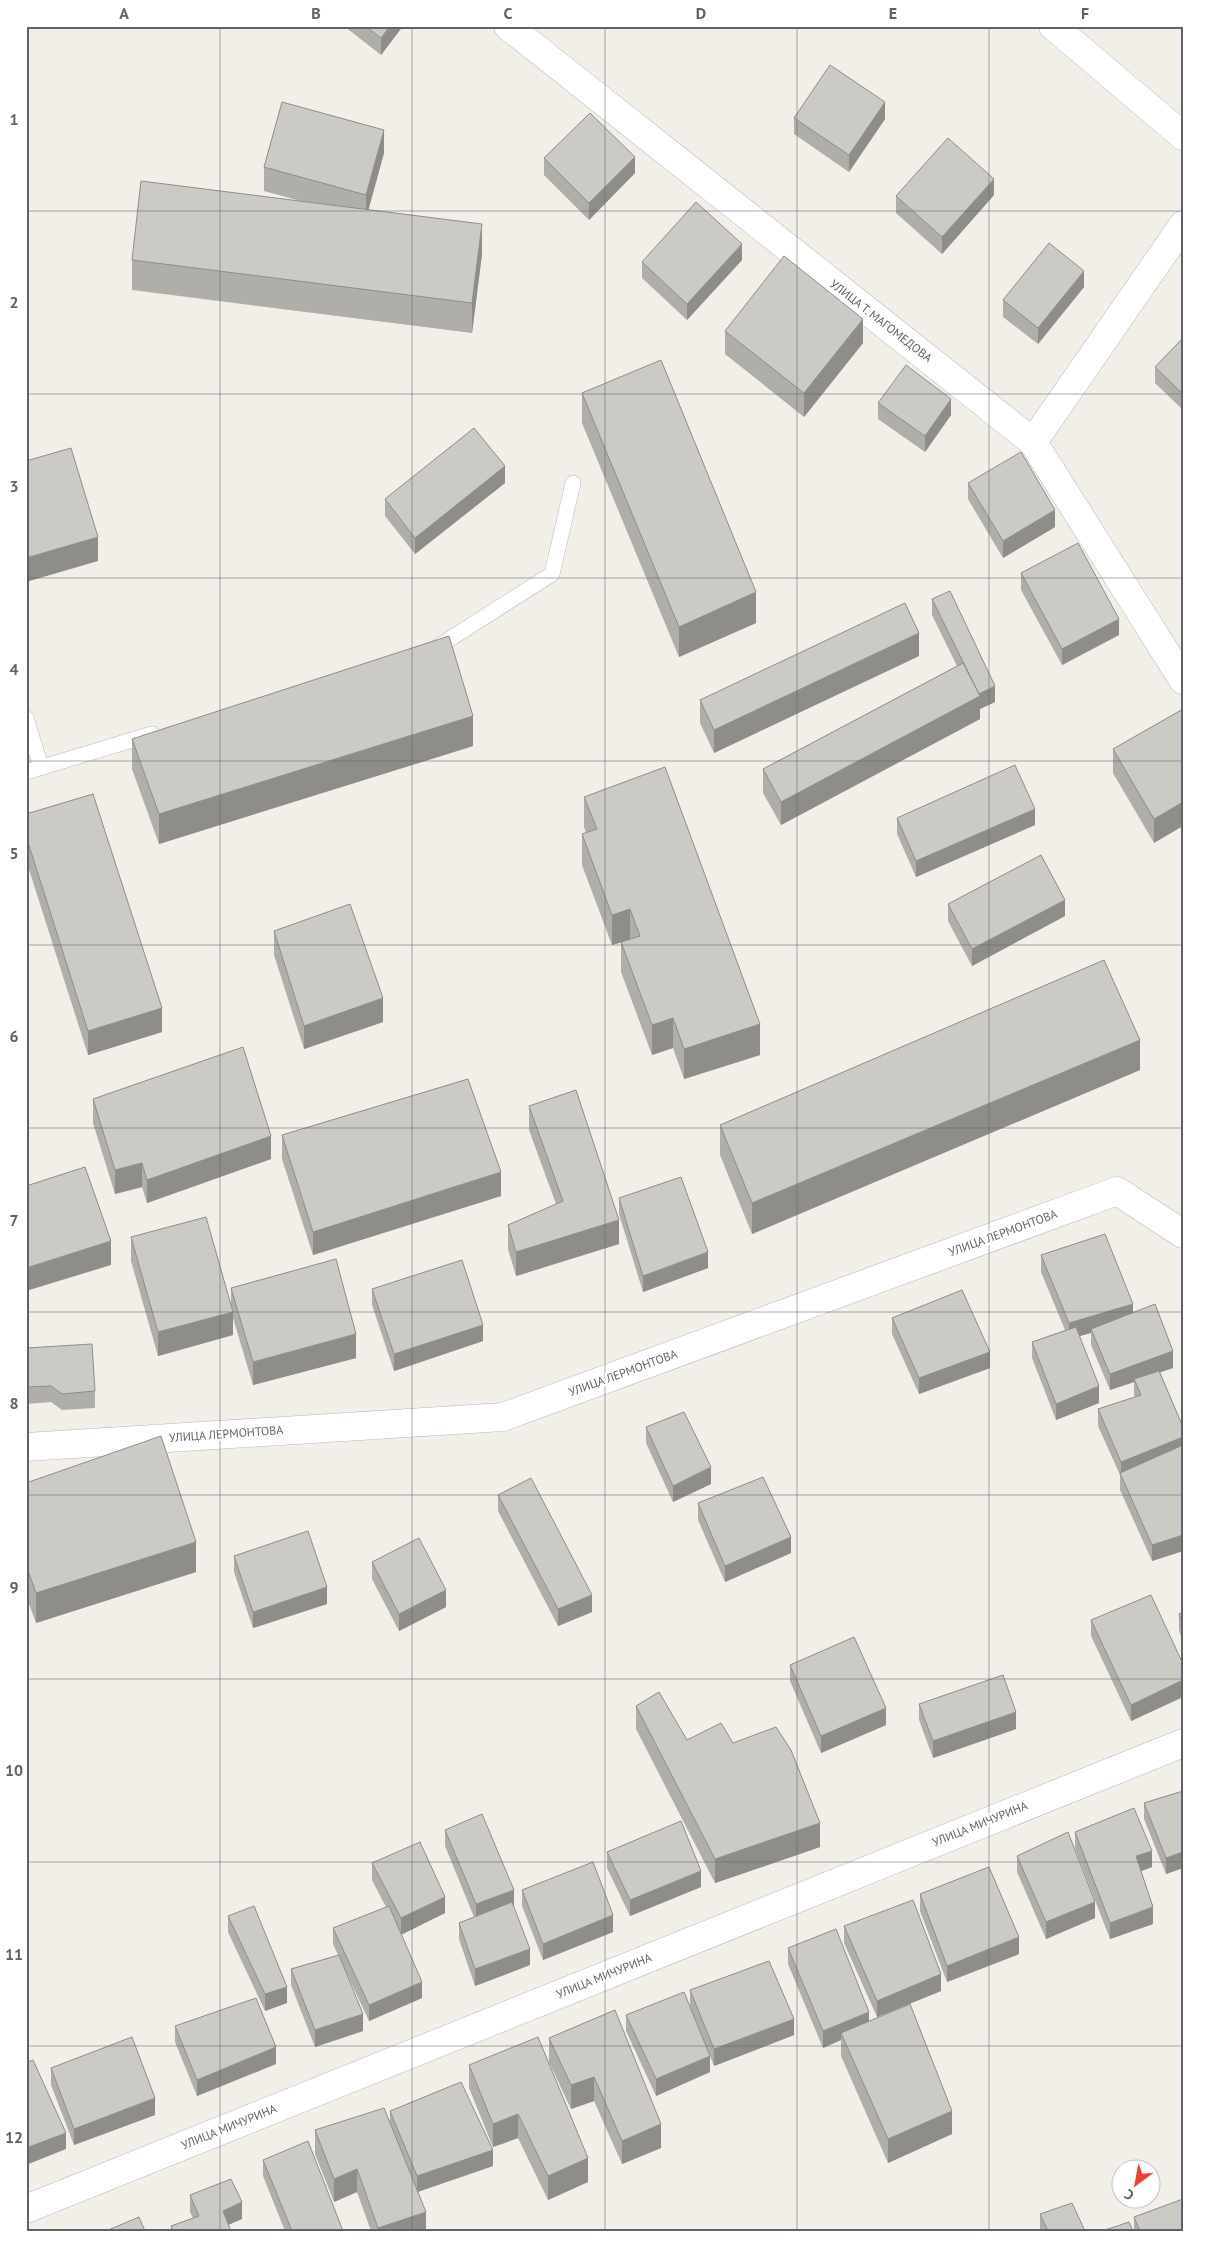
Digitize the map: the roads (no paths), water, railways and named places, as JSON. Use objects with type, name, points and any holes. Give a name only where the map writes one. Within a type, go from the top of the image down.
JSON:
[{"type":"street","name":"УЛИЦА Т. МАГОМЕДОВА","points":[[508,26],[1033,442],[1183,680]]},
{"type":"street","points":[[1053,26],[1183,136]]},
{"type":"street","points":[[1033,442],[1183,225]]},
{"type":"street","name":"УЛИЦА ЛЕРМОНТОВА","points":[[26,1447],[503,1417],[1117,1191],[1183,1234]]},
{"type":"street","name":"УЛИЦА МИЧУРИНА","points":[[26,2209],[1183,1743]]},
{"type":"lane","points":[[423,656],[552,574],[573,484]]},
{"type":"lane","points":[[26,718],[33,770],[167,730]]}]
